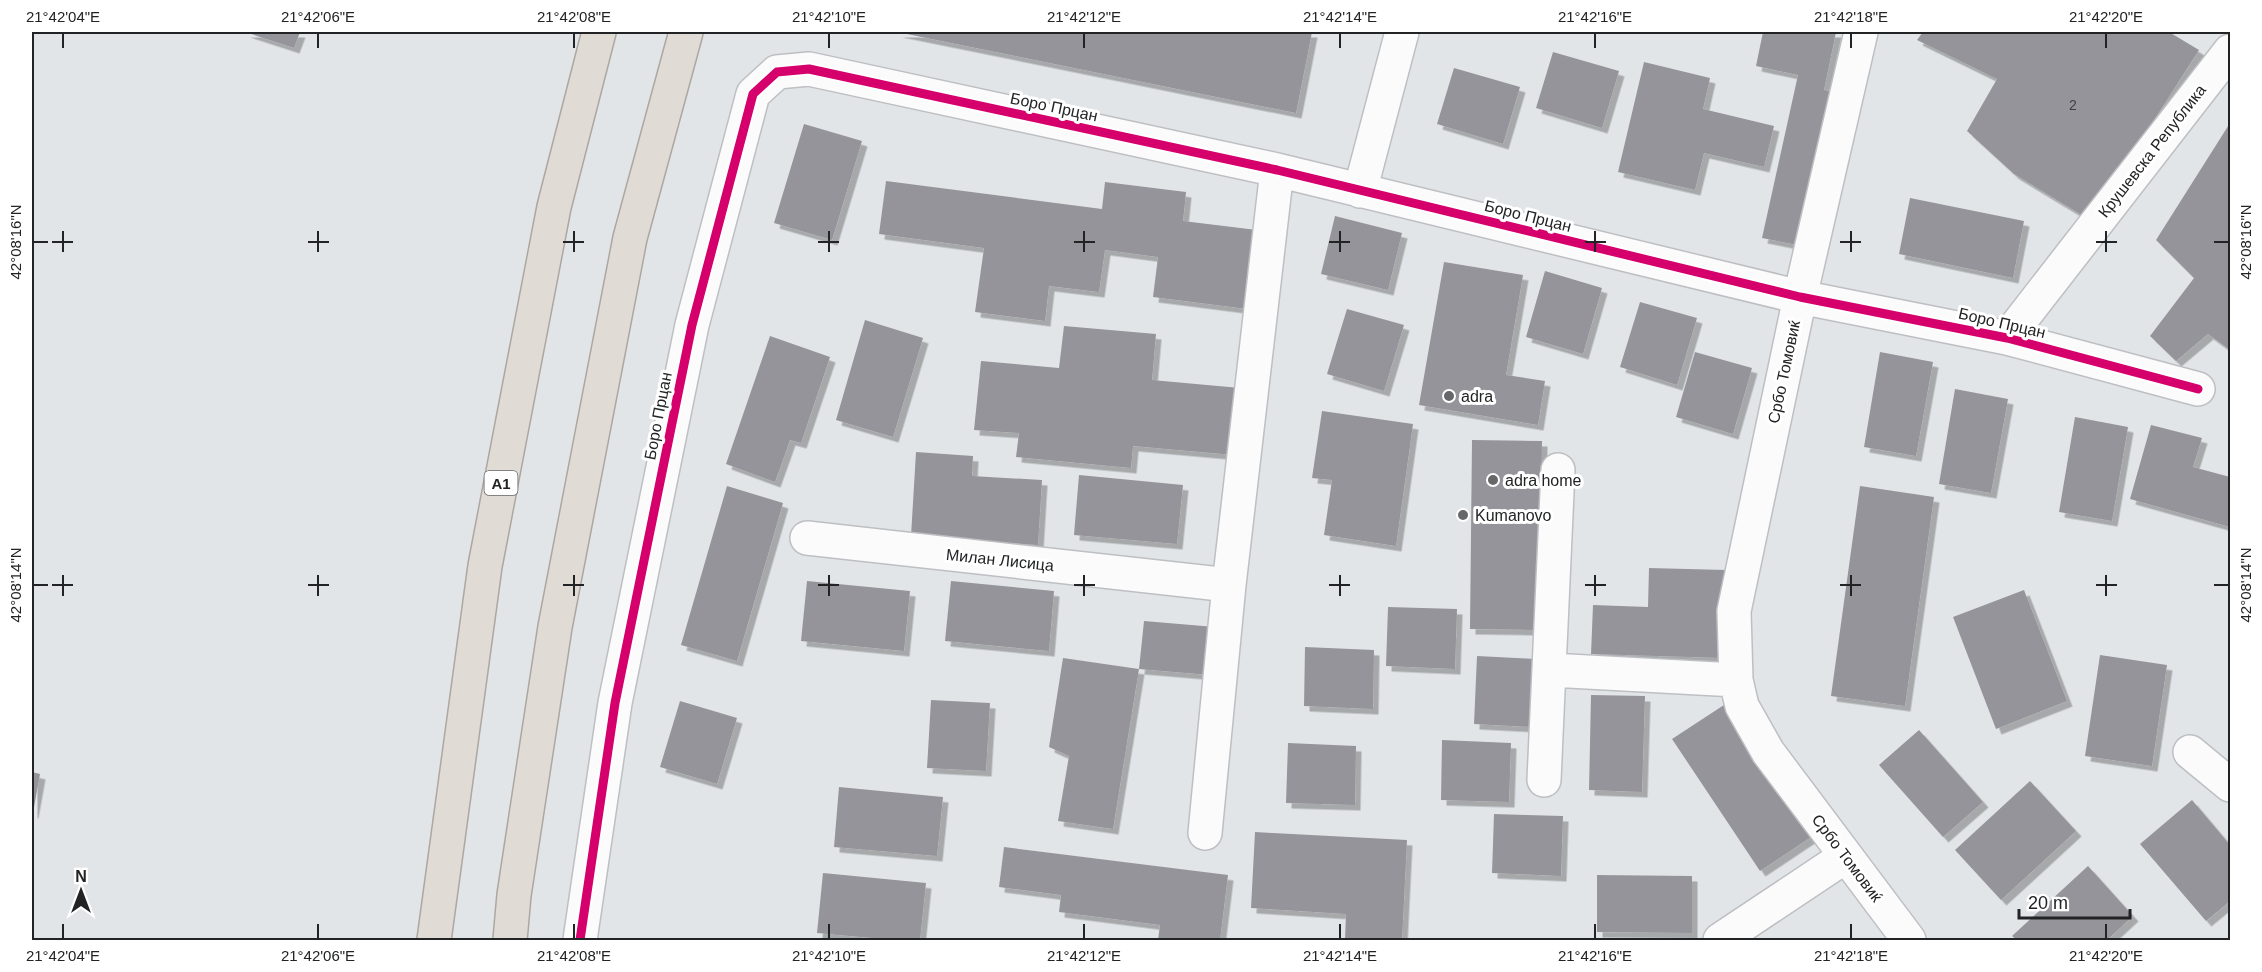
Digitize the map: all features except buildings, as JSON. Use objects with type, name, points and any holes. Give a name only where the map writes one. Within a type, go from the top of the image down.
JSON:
[{"type":"highway","name":"A1","points":[[434,940],[485,566],[554,207],[599,32]]},
{"type":"highway","points":[[510,940],[514,895],[555,627],[630,238],[686,32]]},
{"type":"highway","points":[[514,895],[519,940]]},
{"type":"street","points":[[1360,190],[1402,32]]},
{"type":"street","name":"Србо Томовиќ","points":[[1861,32],[1800,297],[1734,611],[1736,680],[1742,706],[1768,752],[1908,940]]},
{"type":"street","points":[[2219,32],[2230,40]]},
{"type":"street","name":"Крушевска Република","points":[[2007,338],[2230,51]]},
{"type":"street","name":"Боро Прцан","points":[[580,940],[615,703],[689,336],[753,94],[777,72],[809,69],[1277,170],[1800,297],[2007,338],[2198,389]]},
{"type":"street","points":[[1205,833],[1229,585],[1277,170]]},
{"type":"street","points":[[1544,780],[1558,470]]},
{"type":"street","name":"Милан Лисица","points":[[807,538],[1229,585]]},
{"type":"street","points":[[1550,670],[1736,680]]},
{"type":"street","points":[[2190,752],[2230,785]]},
{"type":"street","points":[[1720,940],[1846,856]]},
{"type":"cycle path","points":[[580,940],[615,703],[692,325],[753,94],[777,72],[809,69],[1277,170],[1800,297],[2007,338],[2198,389]]},
{"type":"place","name":"adra","points":[[1449,396]]},
{"type":"place","name":"adra home","points":[[1493,480]]},
{"type":"place","name":"Kumanovo","points":[[1463,515]]}]
